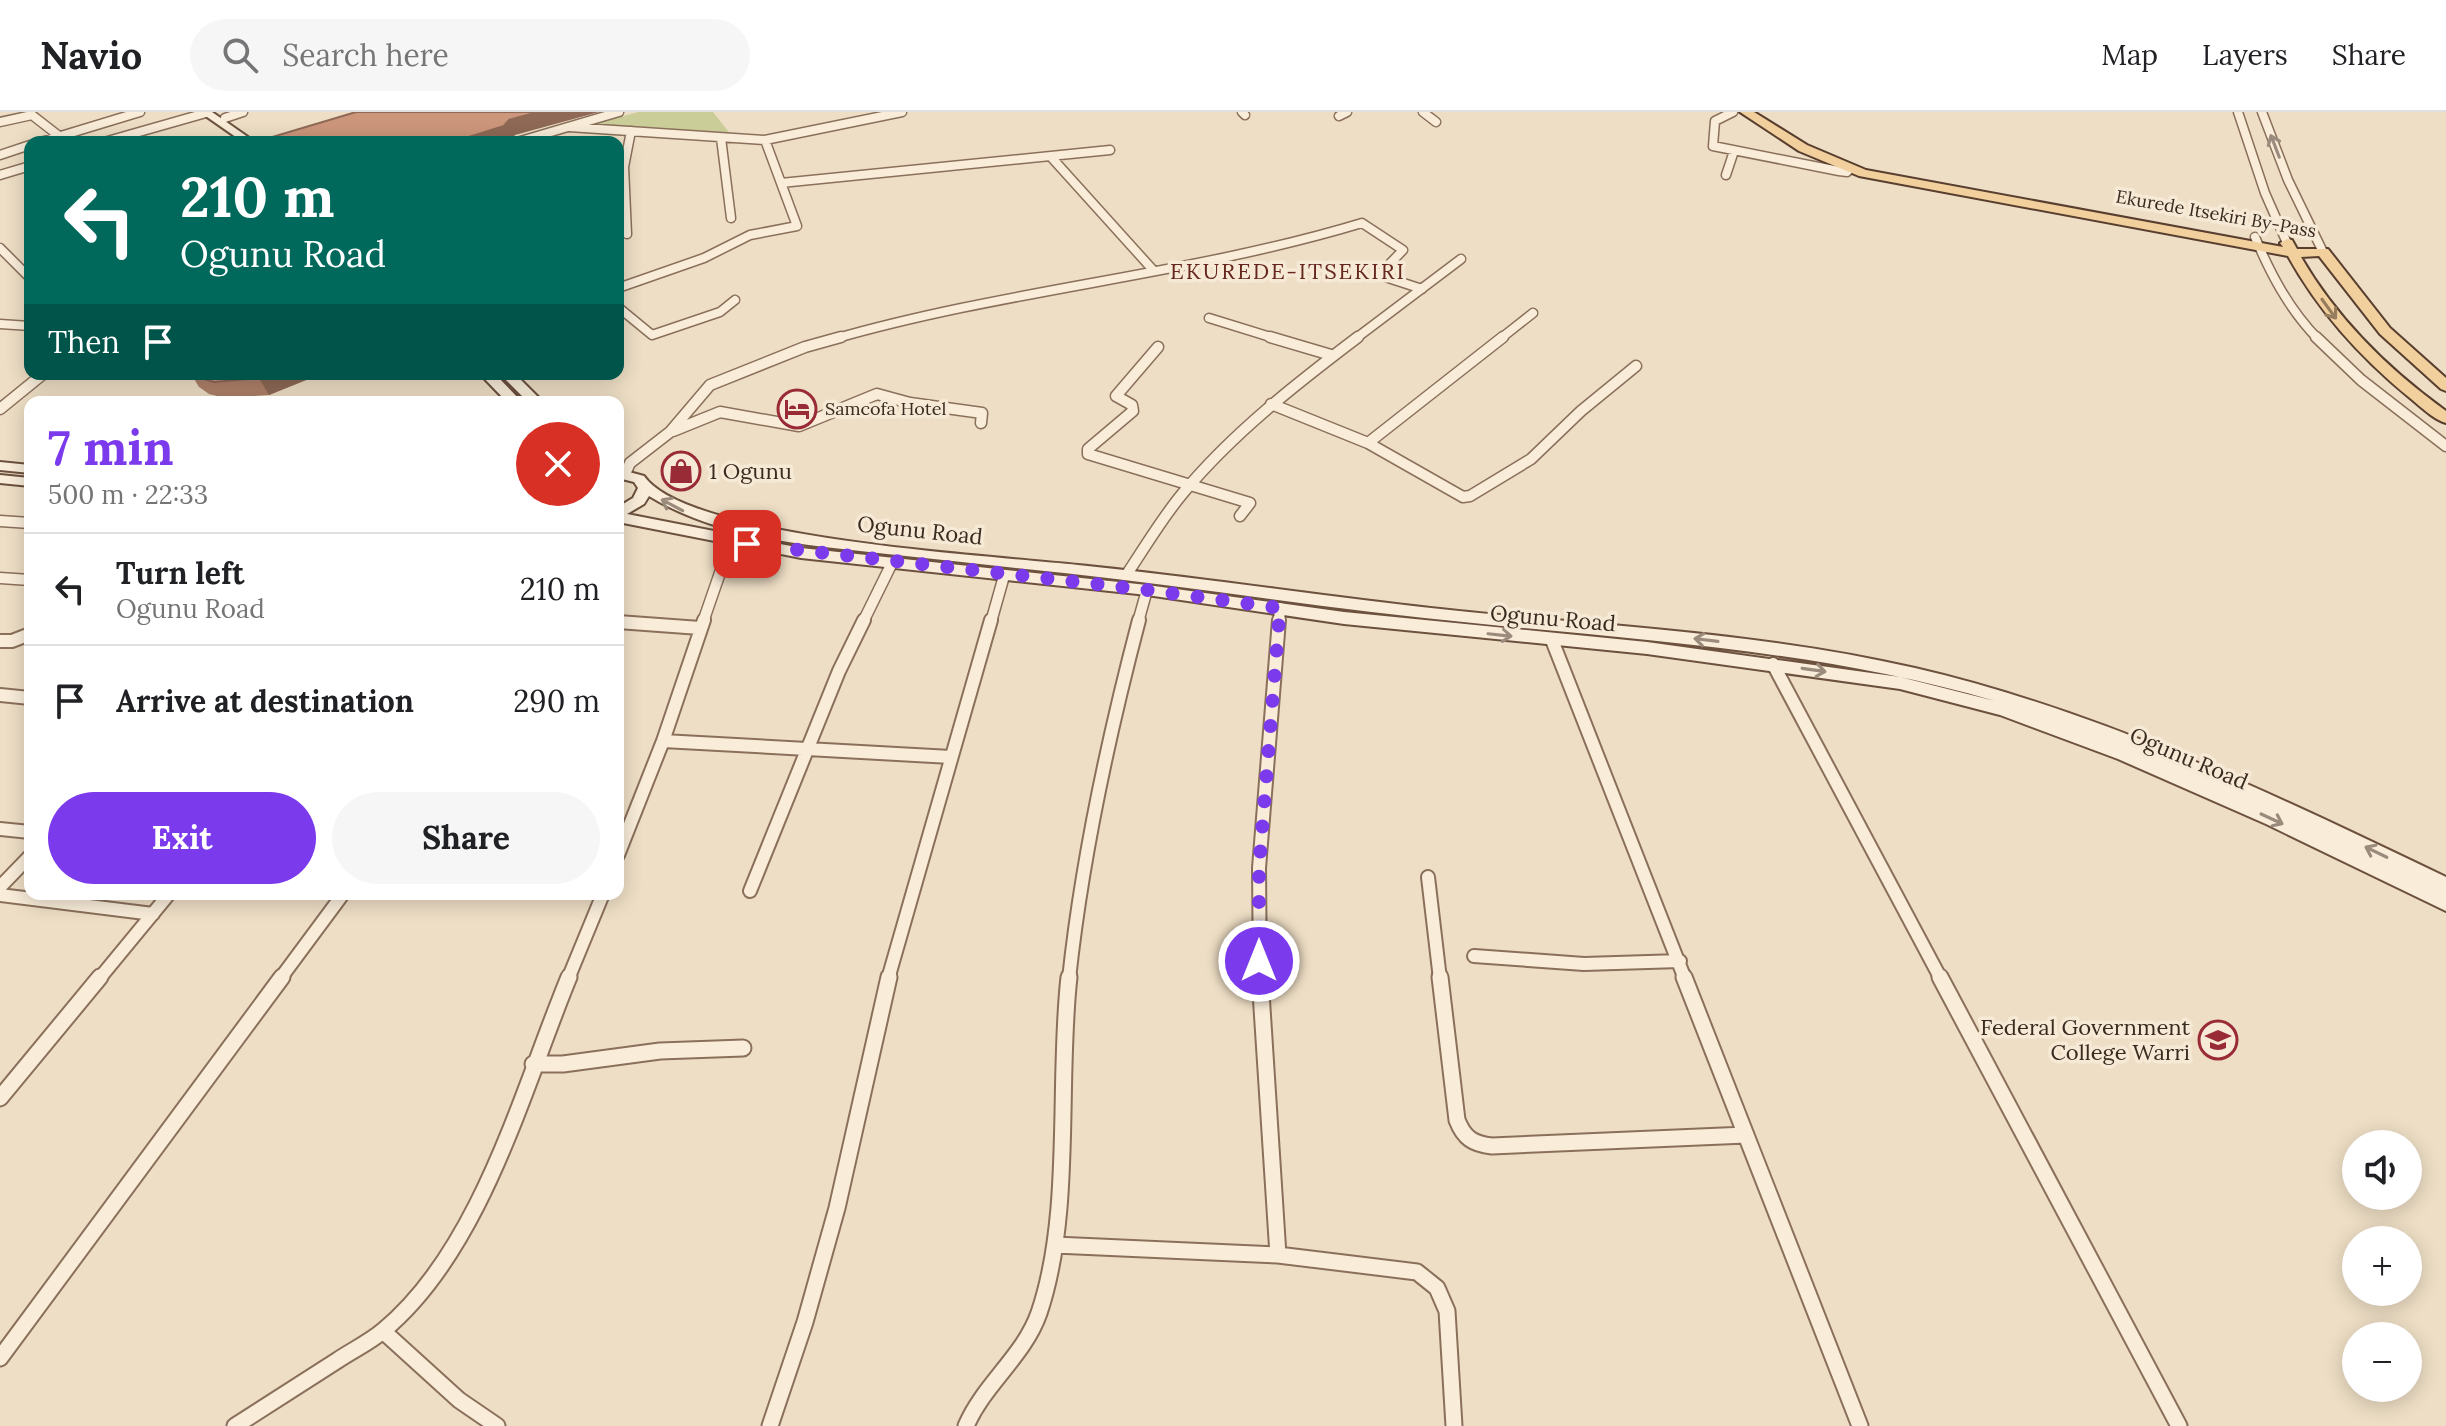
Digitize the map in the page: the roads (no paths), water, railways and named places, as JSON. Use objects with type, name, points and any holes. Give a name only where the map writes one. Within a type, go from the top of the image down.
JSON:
[{"type":"main road","points":[[206,112],[241,136]]},
{"type":"main road","name":"Ekurede Itsekiri By-Pass","points":[[1746,112],[1803,148],[1850,169],[1909,183],[2256,242]]},
{"type":"main road","name":"Ekurede Itsekiri By-Pass","points":[[1760,112],[1837,157],[1881,172],[2323,252]]},
{"type":"main road","points":[[221,115],[252,136]]},
{"type":"main road","points":[[2289,248],[2334,317],[2392,377],[2446,418]]},
{"type":"main road","points":[[2323,252],[2385,331],[2446,386]]},
{"type":"main road","points":[[493,380],[509,396]]},
{"type":"main road","points":[[513,380],[530,396]]},
{"type":"main road","points":[[0,466],[24,468]]},
{"type":"main road","name":"Ogunu Road","points":[[624,474],[639,479],[645,488],[687,513],[809,539],[1280,608],[1773,664],[1900,683],[1956,696],[2057,728],[2203,787],[2446,903]]},
{"type":"main road","points":[[0,479],[24,481]]},
{"type":"main road","points":[[624,511],[639,501],[645,488]]},
{"type":"main road","name":"Ogunu Road","points":[[624,516],[731,541],[892,563],[1004,576],[1127,574],[1399,610],[1745,645],[1829,656],[1952,680],[2121,737],[2215,775],[2446,886]]},
{"type":"street","points":[[0,122],[32,115],[59,136],[140,112]]},
{"type":"street","points":[[126,136],[206,112]]},
{"type":"street","points":[[221,115],[243,112]]},
{"type":"street","points":[[538,136],[619,112]]},
{"type":"street","points":[[569,127],[765,140],[902,112]]},
{"type":"street","points":[[1423,112],[1436,122]]},
{"type":"street","points":[[1733,112],[1715,121],[1712,128],[1713,146],[1839,171],[1847,172],[1850,169]]},
{"type":"street","points":[[2238,112],[2259,176],[2289,248]]},
{"type":"street","points":[[2262,112],[2288,180],[2323,252]]},
{"type":"street","points":[[624,165],[631,131]]},
{"type":"street","points":[[721,138],[731,218]]},
{"type":"street","points":[[624,286],[704,258],[750,235],[795,227],[796,218],[765,140]]},
{"type":"street","points":[[0,155],[24,147]]},
{"type":"street","points":[[781,183],[1110,150]]},
{"type":"street","points":[[1726,175],[1734,151]]},
{"type":"street","points":[[1052,158],[1153,270]]},
{"type":"street","points":[[0,175],[24,168]]},
{"type":"street","points":[[624,211],[627,234]]},
{"type":"street","points":[[624,469],[670,432],[710,385],[805,347],[925,315],[1293,244],[1362,223],[1403,250],[1379,275],[1422,289]]},
{"type":"street","points":[[2256,242],[2291,305],[2319,338],[2353,374],[2446,446]]},
{"type":"street","points":[[0,248],[24,272]]},
{"type":"street","points":[[1127,574],[1190,485],[1271,404],[1331,355],[1356,341],[1461,259]]},
{"type":"street","points":[[624,313],[652,335],[720,312],[735,300]]},
{"type":"street","points":[[1368,443],[1533,313]]},
{"type":"street","points":[[624,320],[629,318]]},
{"type":"street","points":[[1209,318],[1331,355]]},
{"type":"street","points":[[0,324],[24,326]]},
{"type":"street","points":[[1158,347],[1116,396],[1132,405],[1133,411],[1088,449],[1088,454],[1250,503],[1240,516]]},
{"type":"street","points":[[1271,404],[1368,443],[1453,494],[1470,496],[1531,459],[1581,411],[1636,366]]},
{"type":"street","points":[[0,409],[36,380]]},
{"type":"street","points":[[670,432],[720,412],[799,426],[877,394],[910,403],[982,413],[981,423]]},
{"type":"street","points":[[0,521],[24,523]]},
{"type":"street","points":[[624,840],[663,741],[731,541]]},
{"type":"street","points":[[750,891],[839,671],[892,563]]},
{"type":"street","points":[[770,1426],[805,1322],[837,1208],[883,997],[1004,576]]},
{"type":"street","points":[[0,578],[24,580]]},
{"type":"street","points":[[966,1426],[970,1412],[1020,1345],[1039,1313],[1055,1245],[1067,995],[1095,801],[1147,590]]},
{"type":"street","points":[[1278,1255],[1259,961],[1259,868],[1280,608]]},
{"type":"street","points":[[624,622],[700,628]]},
{"type":"street","points":[[0,641],[24,636]]},
{"type":"street","points":[[1552,640],[1860,1426]]},
{"type":"street","points":[[1773,664],[2179,1426]]},
{"type":"street","points":[[0,695],[24,697]]},
{"type":"street","points":[[663,741],[951,757]]},
{"type":"street","points":[[0,829],[24,831]]},
{"type":"street","points":[[0,887],[24,862]]},
{"type":"street","points":[[1428,877],[1457,1120],[1463,1136],[1475,1145],[1492,1146],[1746,1135]]},
{"type":"street","points":[[0,895],[24,898]]},
{"type":"street","points":[[40,900],[153,914]]},
{"type":"street","points":[[0,1098],[164,900]]},
{"type":"street","points":[[0,1358],[339,900]]},
{"type":"street","points":[[235,1426],[383,1331],[415,1299],[444,1263],[517,1114],[533,1064],[601,900]]},
{"type":"street","points":[[1474,956],[1584,964],[1680,961]]},
{"type":"street","points":[[533,1064],[563,1064],[660,1051],[743,1048]]},
{"type":"street","points":[[1055,1245],[1278,1255],[1417,1272],[1437,1288],[1447,1311],[1454,1426]]},
{"type":"street","points":[[383,1331],[459,1400],[497,1426]]},
{"type":"place","name":"Samcofa Hotel","points":[[797,409]]},
{"type":"place","name":"1 Ogunu","points":[[681,471]]},
{"type":"place","name":"Federal Government College Warri","points":[[2218,1040]]},
{"type":"district","name":"EKUREDE-ITSEKIRI","points":[[1288,271]]}]
